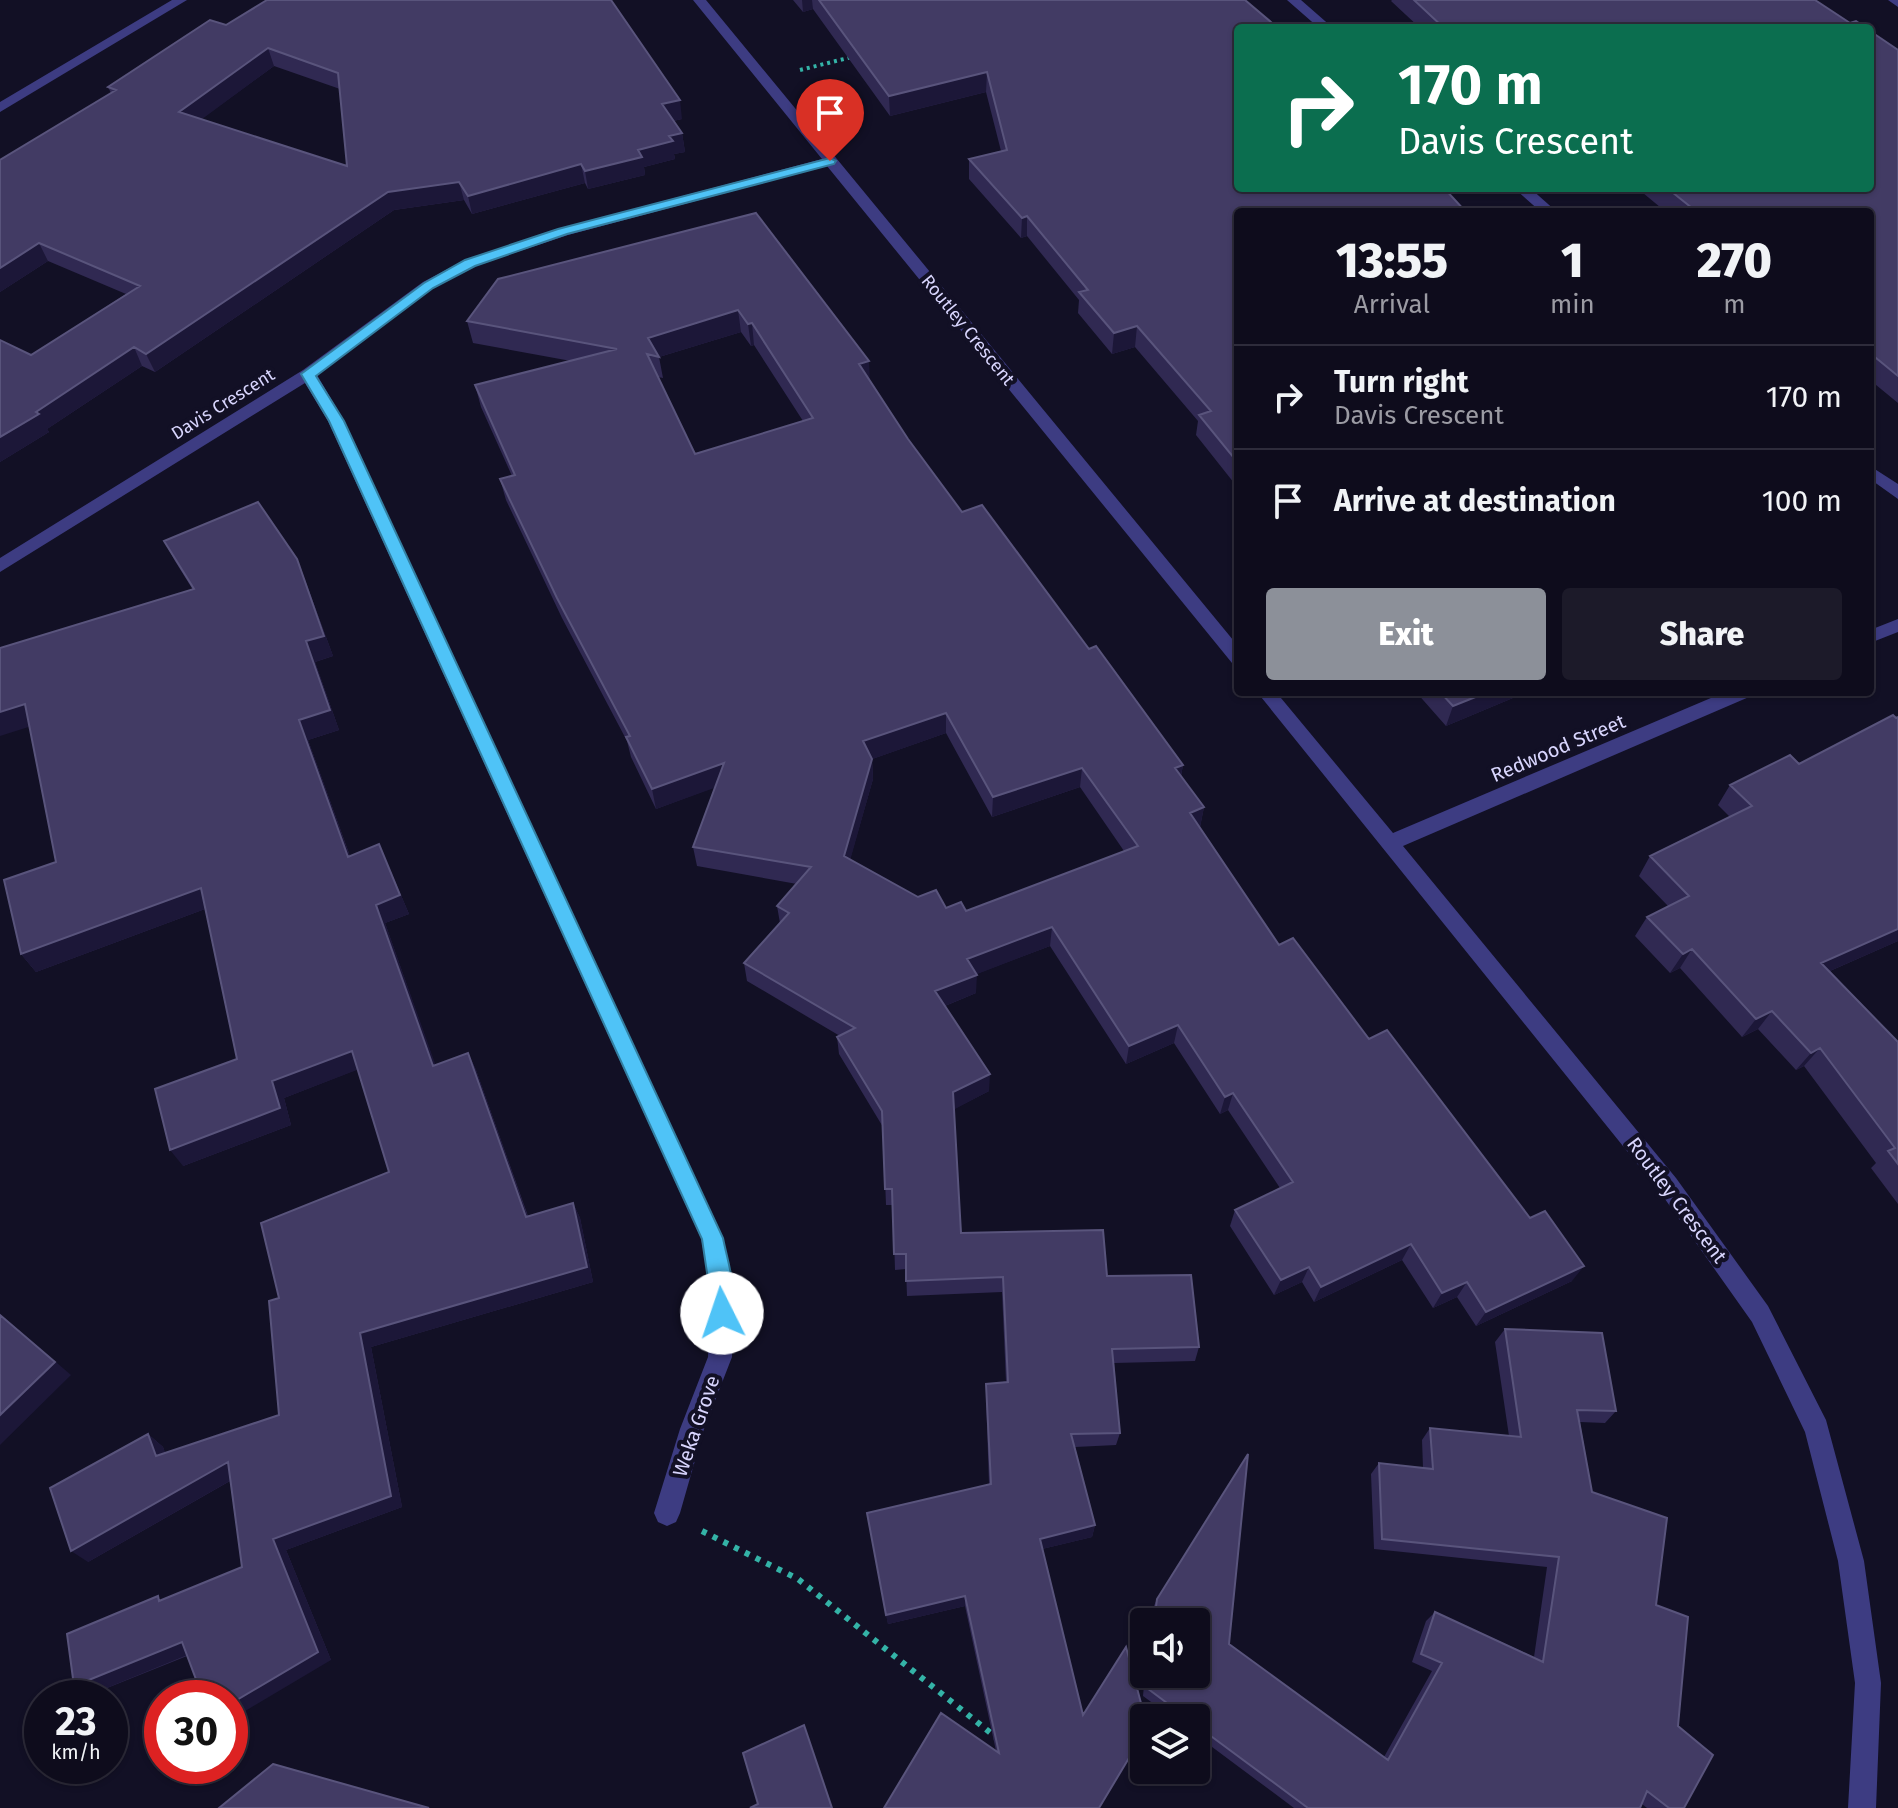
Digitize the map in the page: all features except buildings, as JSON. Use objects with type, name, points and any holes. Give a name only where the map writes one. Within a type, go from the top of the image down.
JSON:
[{"type":"street","points":[[0,108],[181,0]]},
{"type":"street","name":"Routley Crescent","points":[[699,0],[1234,653]]},
{"type":"street","points":[[1293,0],[1322,24]]},
{"type":"street","name":"Davis Crescent","points":[[0,566],[308,374],[428,285],[470,263],[563,232],[830,161]]},
{"type":"street","points":[[1526,192],[1545,208]]},
{"type":"street","name":"Weka Grove","points":[[308,374],[336,421],[712,1238],[723,1291],[720,1357],[692,1429],[667,1513]]},
{"type":"street","points":[[1874,474],[1898,493]]},
{"type":"street","points":[[1874,635],[1898,625]]},
{"type":"street","name":"Routley Crescent","points":[[1269,696],[1668,1185],[1760,1314],[1817,1429],[1851,1561],[1868,1683],[1862,1808]]},
{"type":"street","name":"Redwood Street","points":[[1390,843],[1734,696]]},
{"type":"path","points":[[764,79],[860,55]]},
{"type":"path","points":[[667,1513],[798,1579],[1010,1748]]},
{"type":"route","points":[[722,1313],[723,1291],[712,1238],[336,421],[308,374],[428,285],[470,263],[563,232],[830,161]]}]
